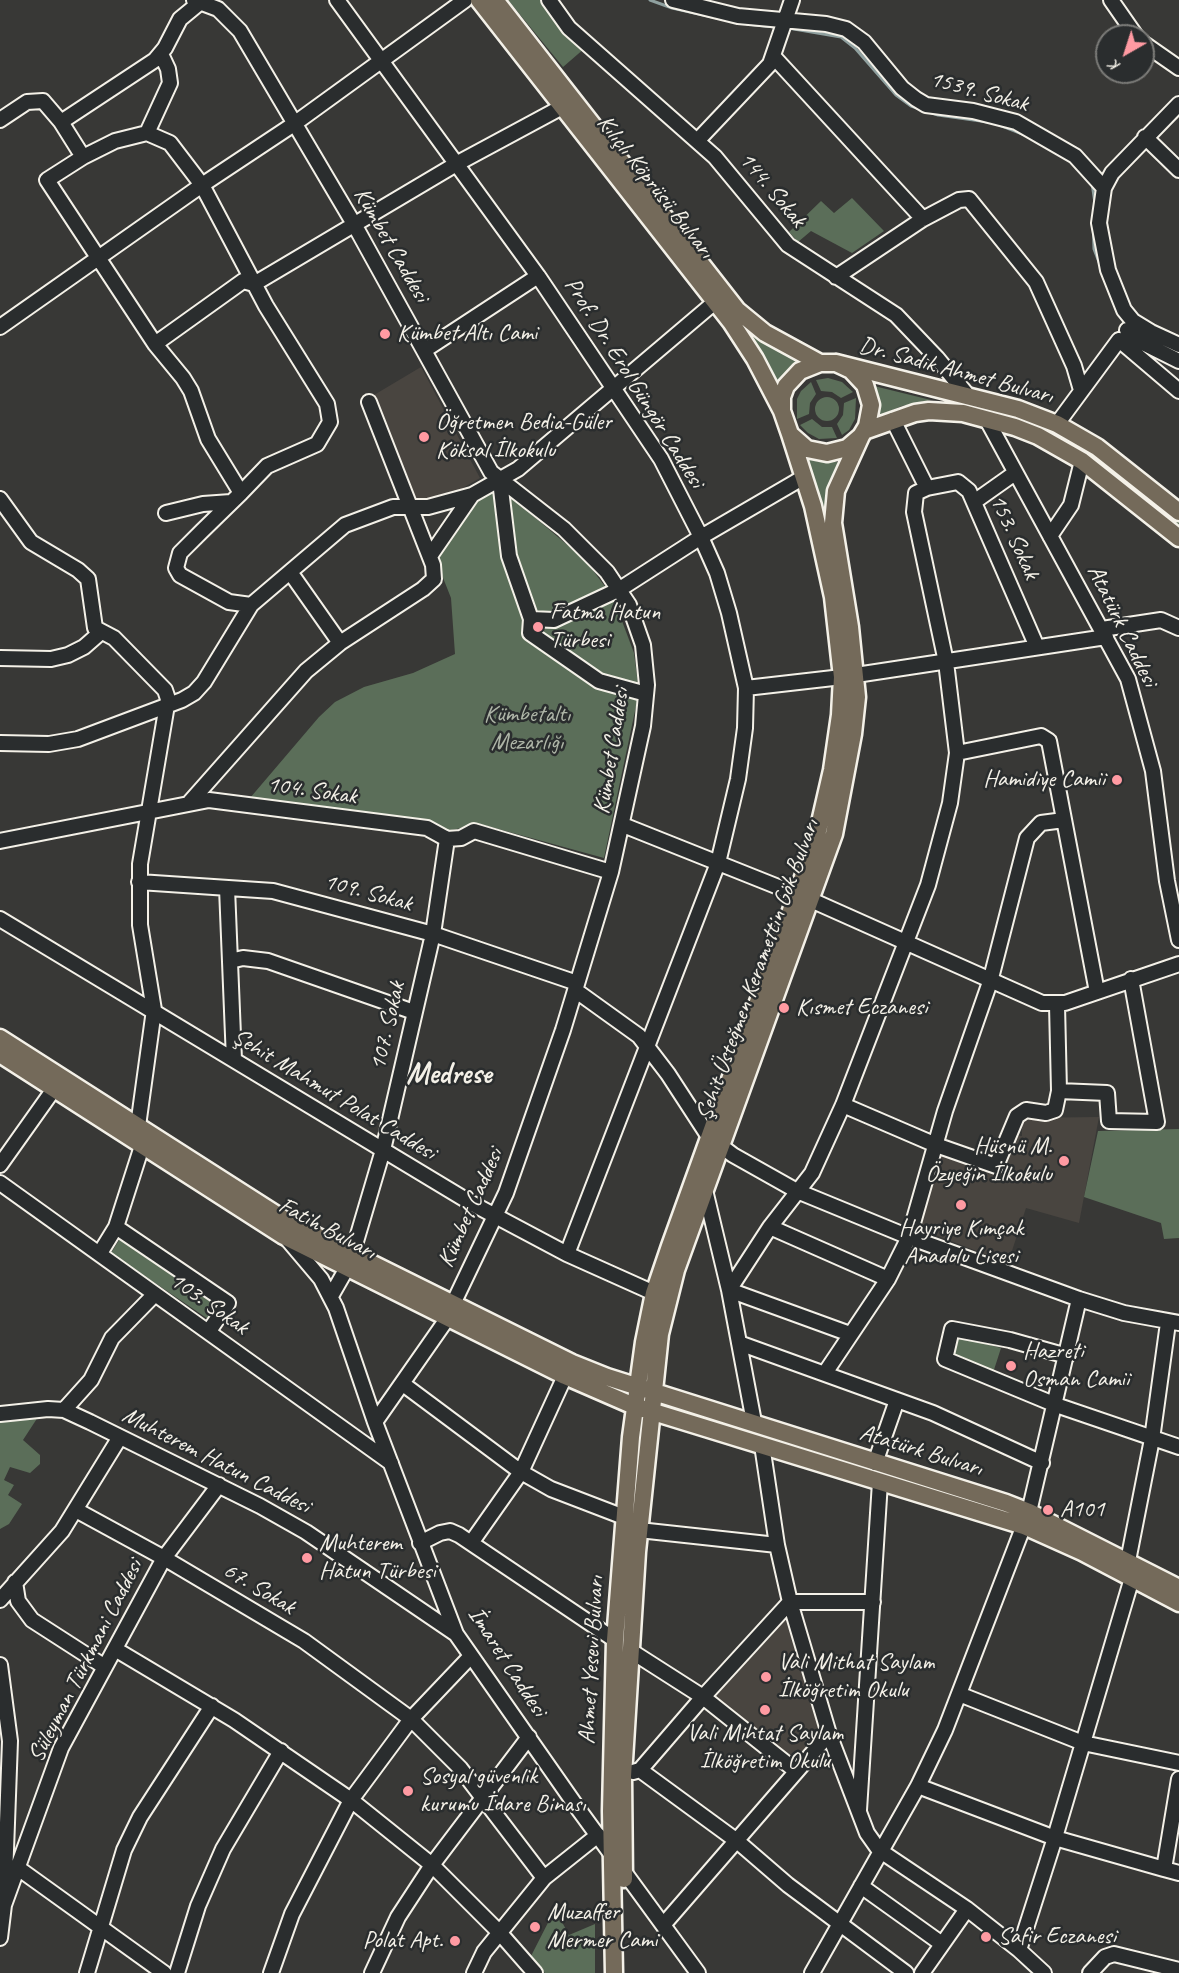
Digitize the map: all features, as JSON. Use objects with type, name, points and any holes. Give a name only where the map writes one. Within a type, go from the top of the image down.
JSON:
[{"type":"main road","name":"Kılıçlı Köprüsü Bulvarı","points":[[479,0],[743,339],[782,411]]},
{"type":"main road","name":"Kılıçlı Köprüsü Bulvarı","points":[[495,0],[737,310],[765,333],[828,363]]},
{"type":"main road","name":"Dr. Sadık Ahmet Bulvarı","points":[[828,363],[1018,409],[1057,424],[1112,458],[1179,512]]},
{"type":"main road","points":[[828,363],[859,377],[869,395],[870,416],[863,434],[847,448],[827,453],[807,449],[790,434],[782,411],[782,397],[792,378],[800,370],[828,363]]},
{"type":"main road","name":"Dr. Sadık Ahmet Bulvarı","points":[[863,434],[915,413],[943,411],[987,420],[1038,436],[1082,460],[1179,538]]},
{"type":"main road","name":"Şehit Üsteğmen Keramettin Gök Bulvarı","points":[[790,434],[804,477],[833,597],[849,676]]},
{"type":"main road","name":"Şehit Üsteğmen Keramettin Gök Bulvarı","points":[[645,1389],[654,1293],[715,1142],[805,897],[849,676],[833,523],[836,491],[863,434]]},
{"type":"main road","name":"Fatih Bulvarı","points":[[0,1038],[349,1262]]},
{"type":"main road","name":"Fatih Bulvarı","points":[[0,1054],[282,1234],[349,1262],[450,1312],[565,1376],[642,1408]]},
{"type":"main road","name":"Şehit Üsteğmen Keramettin Gök Bulvarı","points":[[645,1389],[664,1313],[705,1190],[715,1142]]},
{"type":"main road","name":"Fatih Bulvarı","points":[[450,1312],[572,1364],[645,1389]]},
{"type":"main road","name":"Ahmet Yesevi Bulvarı","points":[[614,1973],[612,1853],[615,1640],[624,1517],[645,1389]]},
{"type":"main road","name":"Atatürk Bulvarı","points":[[645,1389],[754,1422],[875,1463],[1027,1519],[1128,1561],[1179,1588]]},
{"type":"main road","name":"Ahmet Yesevi Bulvarı","points":[[624,1973],[623,1776],[639,1530],[642,1408]]},
{"type":"main road","name":"Atatürk Bulvarı","points":[[642,1408],[880,1482],[1027,1519],[1179,1603]]},
{"type":"street","name":"Prof. Dr. Erol Güngör Caddesi","points":[[338,0],[384,60],[538,276],[661,459],[701,537],[729,613],[746,688],[745,728],[738,779],[718,863],[567,1254]]},
{"type":"street","points":[[0,327],[202,185],[294,124],[465,0]]},
{"type":"street","name":"144. Sokak","points":[[549,0],[569,28],[698,140],[732,176],[788,245],[896,315],[969,397]]},
{"type":"street","name":"1539. Sokak","points":[[673,0],[782,27],[826,24],[846,29],[864,42],[902,88],[916,99],[926,105],[973,111],[1016,122],[1075,156],[1104,188]]},
{"type":"street","points":[[698,140],[764,70],[773,56],[792,0]]},
{"type":"street","points":[[1111,0],[1128,24]]},
{"type":"street","points":[[61,122],[149,65],[161,54],[180,19],[199,1]]},
{"type":"street","name":"Kümbet Caddesi","points":[[199,1],[218,9],[240,31],[354,224],[491,472],[573,537],[607,572],[620,589],[633,614],[643,645],[647,685],[643,726],[623,825],[576,987],[534,1114],[496,1217],[450,1312],[375,1422]]},
{"type":"street","points":[[1155,51],[1179,68]]},
{"type":"street","points":[[147,133],[170,83],[168,69],[161,54]]},
{"type":"street","points":[[773,56],[922,219]]},
{"type":"street","points":[[0,120],[35,100],[43,101],[61,122],[82,157]]},
{"type":"street","points":[[1179,104],[1112,173],[1104,188],[1099,223],[1103,255],[1126,330],[1179,391]]},
{"type":"street","points":[[155,344],[243,281],[254,284],[458,163],[562,107]]},
{"type":"street","points":[[236,497],[208,439],[194,399],[183,378],[155,344],[47,180],[82,157],[115,141],[147,133],[170,143],[202,185],[254,284],[327,404],[330,422],[317,444],[267,466],[180,554],[176,568],[185,579],[229,602],[251,605]]},
{"type":"street","points":[[1145,137],[1179,170]]},
{"type":"street","points":[[836,277],[922,219],[959,200],[969,199],[994,232],[1011,248],[1036,282],[1074,366],[1082,390]]},
{"type":"street","points":[[425,350],[538,276]]},
{"type":"street","points":[[0,743],[49,744],[78,739],[167,706],[194,693],[204,682],[251,605],[345,525],[376,512],[446,504],[472,495],[500,481],[615,388],[715,302]]},
{"type":"street","points":[[1126,330],[1179,345]]},
{"type":"street","points":[[1126,330],[1145,344],[1179,362]]},
{"type":"street","points":[[1057,424],[1126,330]]},
{"type":"street","points":[[190,802],[306,671],[340,644],[429,585],[435,573],[369,402]]},
{"type":"street","points":[[729,1290],[770,1227],[812,1173],[843,1105],[928,885],[950,803],[957,753],[946,662],[914,512],[916,493],[927,488],[893,420]]},
{"type":"street","name":"Atatürk Caddesi","points":[[987,420],[1128,679],[1153,771],[1173,881],[1179,940]]},
{"type":"street","points":[[1050,536],[1071,505],[1082,460]]},
{"type":"street","points":[[974,502],[1015,473]]},
{"type":"street","points":[[531,619],[554,620],[620,589],[701,537],[804,477]]},
{"type":"street","points":[[500,481],[509,556],[531,619],[530,633],[599,681],[639,692]]},
{"type":"street","name":"153. Sokak","points":[[927,488],[958,482],[969,491],[1038,647]]},
{"type":"street","points":[[430,556],[472,495]]},
{"type":"street","points":[[166,513],[236,497]]},
{"type":"street","points":[[0,499],[31,542],[78,570],[88,579],[92,590],[92,624],[100,633],[114,638],[165,690],[167,706],[139,882],[140,926],[154,1010],[138,1126]]},
{"type":"street","points":[[290,572],[340,644]]},
{"type":"street","points":[[746,688],[849,676],[1038,647],[1161,620],[1179,628]]},
{"type":"street","points":[[0,658],[51,658],[68,655],[84,647],[100,633]]},
{"type":"street","points":[[957,753],[1041,736],[1049,741],[1097,992]]},
{"type":"street","name":"104. Sokak","points":[[0,841],[209,800],[427,828],[447,839]]},
{"type":"street","points":[[825,1373],[888,1279],[909,1237],[936,1145],[990,982],[1027,838],[1033,828],[1041,824],[1064,820]]},
{"type":"street","points":[[623,825],[805,897],[1030,1000],[1057,1005],[1179,964]]},
{"type":"street","points":[[447,839],[461,838],[474,831],[611,872]]},
{"type":"street","name":"107. Sokak","points":[[330,1296],[349,1262],[382,1150],[433,934],[447,839]]},
{"type":"street","name":"109. Sokak","points":[[139,882],[273,891],[433,934],[576,987],[626,1025],[647,1047],[715,1142]]},
{"type":"street","points":[[227,888],[234,1060]]},
{"type":"street","name":"Şehit Mahmut Polat Caddesi","points":[[0,919],[496,1217],[567,1254],[654,1293]]},
{"type":"street","points":[[230,961],[243,958],[267,962],[414,1012]]},
{"type":"street","points":[[1059,1091],[1107,1093],[1109,1121],[1158,1122],[1131,979]]},
{"type":"street","points":[[843,1105],[936,1145],[996,1166],[1017,1116],[1026,1110],[1046,1113],[1055,1110],[1059,1091],[1057,1005]]},
{"type":"street","points":[[0,1165],[54,1089]]},
{"type":"street","points":[[715,1142],[796,1191],[909,1237],[1079,1299],[1124,1313],[1173,1323],[1128,1561]]},
{"type":"street","points":[[100,1253],[116,1227],[142,1146]]},
{"type":"street","name":"103. Sokak","points":[[0,1183],[391,1463]]},
{"type":"street","points":[[705,1190],[729,1290],[754,1422]]},
{"type":"street","points":[[116,1227],[228,1303],[209,1331]]},
{"type":"street","points":[[770,1227],[888,1279]]},
{"type":"street","name":"İmaret Caddesi","points":[[282,1234],[311,1266],[330,1296],[420,1543],[456,1634],[698,1973]]},
{"type":"street","points":[[729,1290],[850,1334]]},
{"type":"street","points":[[64,1410],[91,1380],[112,1338],[155,1294]]},
{"type":"street","points":[[812,1973],[841,1924],[879,1850],[918,1786],[959,1694],[1027,1519],[1056,1405],[1079,1299]]},
{"type":"street","points":[[1067,1356],[1010,1340],[952,1329],[945,1359],[1056,1405],[1179,1447]]},
{"type":"street","points":[[739,1343],[933,1413],[1042,1463]]},
{"type":"street","points":[[471,1542],[521,1472],[565,1376]]},
{"type":"street","points":[[403,1384],[521,1472],[551,1489],[624,1517]]},
{"type":"street","points":[[875,1463],[897,1400]]},
{"type":"street","name":"Muhterem Hatun Caddesi","points":[[0,1414],[48,1409],[64,1410],[120,1437],[219,1485],[306,1532],[456,1634]]},
{"type":"street","points":[[0,1600],[62,1532],[120,1437]]},
{"type":"street","points":[[762,1445],[777,1545],[790,1602],[829,1734],[859,1816],[879,1850],[968,1909],[1044,1973]]},
{"type":"street","points":[[859,1816],[880,1482]]},
{"type":"street","name":"Süleyman Türkmani Caddesi","points":[[4,1905],[62,1748],[164,1558],[198,1508],[219,1485]]},
{"type":"street","name":"67. Sokak","points":[[76,1510],[164,1558],[304,1641],[411,1719],[460,1768],[544,1878]]},
{"type":"street","points":[[639,1530],[777,1545]]},
{"type":"street","points":[[420,1543],[429,1537],[450,1532],[471,1542],[615,1640]]},
{"type":"street","points":[[1019,1950],[1055,1838],[1132,1578]]},
{"type":"street","points":[[15,1582],[18,1601],[32,1620],[105,1667]]},
{"type":"street","points":[[623,1776],[640,1770],[790,1602],[873,1602]]},
{"type":"street","points":[[115,1649],[212,1706],[351,1800],[432,1865],[499,1932],[535,1973]]},
{"type":"street","points":[[631,1651],[703,1697],[796,1771]]},
{"type":"street","points":[[271,1973],[292,1914],[351,1800],[411,1719],[471,1656]]},
{"type":"street","points":[[0,1665],[10,1741],[4,1790],[4,1905],[0,1938]]},
{"type":"street","points":[[959,1694],[1083,1743],[1179,1763]]},
{"type":"street","points":[[87,1973],[121,1859],[140,1817],[212,1706]]},
{"type":"street","points":[[664,1924],[829,1734]]},
{"type":"street","points":[[372,1973],[398,1917],[432,1865],[482,1796],[529,1737]]},
{"type":"street","points":[[177,1973],[198,1906],[223,1849],[281,1751]]},
{"type":"street","points":[[640,1770],[737,1841],[788,1885],[906,1973]]},
{"type":"street","points":[[1164,1869],[1179,1779]]},
{"type":"street","points":[[918,1786],[1055,1838],[1179,1873]]},
{"type":"street","points":[[474,1973],[484,1952],[544,1878],[598,1835]]},
{"type":"street","points":[[18,1868],[165,1973]]},
{"type":"street","points":[[861,1886],[942,1944]]},
{"type":"street","points":[[922,1973],[968,1909]]},
{"type":"street","points":[[1090,1973],[1105,1957],[1114,1954],[1179,1970]]},
{"type":"shaded area","name":"Öğretmen Bedia-Güler Köksal İlkokulu","points":[[421,367],[480,478],[454,493],[415,503],[374,395]]},
{"type":"shaded area","points":[[1099,1117],[1079,1223],[1026,1208],[1008,1263],[917,1228],[939,1150],[1003,1171],[1014,1136],[1022,1136],[1022,1118]]},
{"type":"shaded area","name":"Vali Mithat Saylam İlköğretim Okulu","points":[[789,1611],[798,1659],[821,1731],[794,1762],[712,1696]]},
{"type":"green space","points":[[508,0],[544,0],[556,23],[585,48],[563,67]]},
{"type":"green space","points":[[852,198],[884,231],[852,253],[811,231],[798,242],[789,232],[821,201],[834,213]]},
{"type":"green space","points":[[741,328],[799,363],[777,388]]},
{"type":"green space","points":[[828,378],[842,382],[853,392],[841,398],[832,392],[821,391],[816,380]]},
{"type":"green space","points":[[811,382],[816,394],[810,403],[809,414],[797,419],[797,399],[801,391]]},
{"type":"green space","points":[[874,386],[931,400],[902,406],[878,416]]},
{"type":"green space","points":[[827,397],[835,401],[839,409],[835,417],[827,421],[819,417],[815,409],[819,401]]},
{"type":"green space","points":[[856,398],[855,419],[849,430],[842,435],[837,424],[843,415],[844,403]]},
{"type":"green space","points":[[812,419],[822,427],[832,427],[837,438],[819,439],[808,433],[800,425]]},
{"type":"green space","points":[[804,457],[819,462],[838,462],[826,501],[825,523],[822,523]]},
{"type":"green space","points":[[1116,468],[1179,521],[1179,530],[1113,475]]},
{"type":"green space","name":"Kümbetaltı Mezarlığı","points":[[490,492],[505,492],[585,560],[613,597],[634,653],[639,692],[604,858],[480,824],[447,831],[425,820],[250,798],[319,717],[335,702],[364,687],[413,673],[455,654],[451,598],[436,560],[479,498]]},
{"type":"green space","points":[[1179,1129],[1179,1238],[1164,1239],[1161,1223],[1084,1197],[1098,1131]]},
{"type":"green space","points":[[121,1237],[221,1304],[211,1321],[111,1253]]},
{"type":"green space","points":[[957,1336],[1001,1348],[992,1376],[954,1359]]},
{"type":"green space","points":[[38,1417],[23,1440],[40,1455],[40,1464],[30,1473],[10,1467],[4,1480],[14,1485],[8,1495],[22,1504],[9,1524],[0,1529],[0,1422]]},
{"type":"green space","points":[[555,1909],[569,1935],[595,1924],[595,1973],[545,1973],[530,1958]]},
{"type":"waterway","points":[[650,0],[672,8],[726,20]]},
{"type":"waterway","points":[[747,24],[774,27]]},
{"type":"waterway","points":[[788,28],[841,37],[855,48],[896,95],[911,106],[938,115],[988,122]]},
{"type":"waterway","points":[[997,124],[1025,135]]},
{"type":"waterway","points":[[1092,183],[1095,203]]},
{"type":"waterway","points":[[1093,219],[1094,249],[1117,309]]},
{"type":"place","name":"Kümbet Altı Cami","points":[[385,334]]},
{"type":"place","name":"Öğretmen Bedia-Güler Köksal İlkokulu","points":[[424,437]]},
{"type":"place","name":"Fatma Hatun Türbesi","points":[[538,627]]},
{"type":"place","name":"Hamidiye Camii","points":[[1117,780]]},
{"type":"place","name":"Kısmet Eczanesi","points":[[784,1008]]},
{"type":"place","name":"Hüsnü M. Özyeğin İlkokulu","points":[[1064,1161]]},
{"type":"place","name":"Hayriye Kımçak Anadolu Lisesi","points":[[961,1205]]},
{"type":"place","name":"Hazreti Osman Camii","points":[[1011,1366]]},
{"type":"place","name":"A101","points":[[1048,1510]]},
{"type":"place","name":"Muhterem Hatun Türbesi","points":[[307,1558]]},
{"type":"place","name":"Vali Mithat Saylam İlköğretim Okulu","points":[[766,1677]]},
{"type":"place","name":"Vali Mihtat Saylam İlköğretim Okulu","points":[[765,1710]]},
{"type":"place","name":"Sosyal güvenlik kurumu İdare Binası","points":[[408,1791]]},
{"type":"place","name":"Muzaffer Mermer Cami","points":[[535,1927]]},
{"type":"place","name":"Safir Eczanesi","points":[[986,1937]]},
{"type":"place","name":"Polat Apt.","points":[[455,1941]]},
{"type":"district","name":"Medrese","points":[[449,1075]]}]
